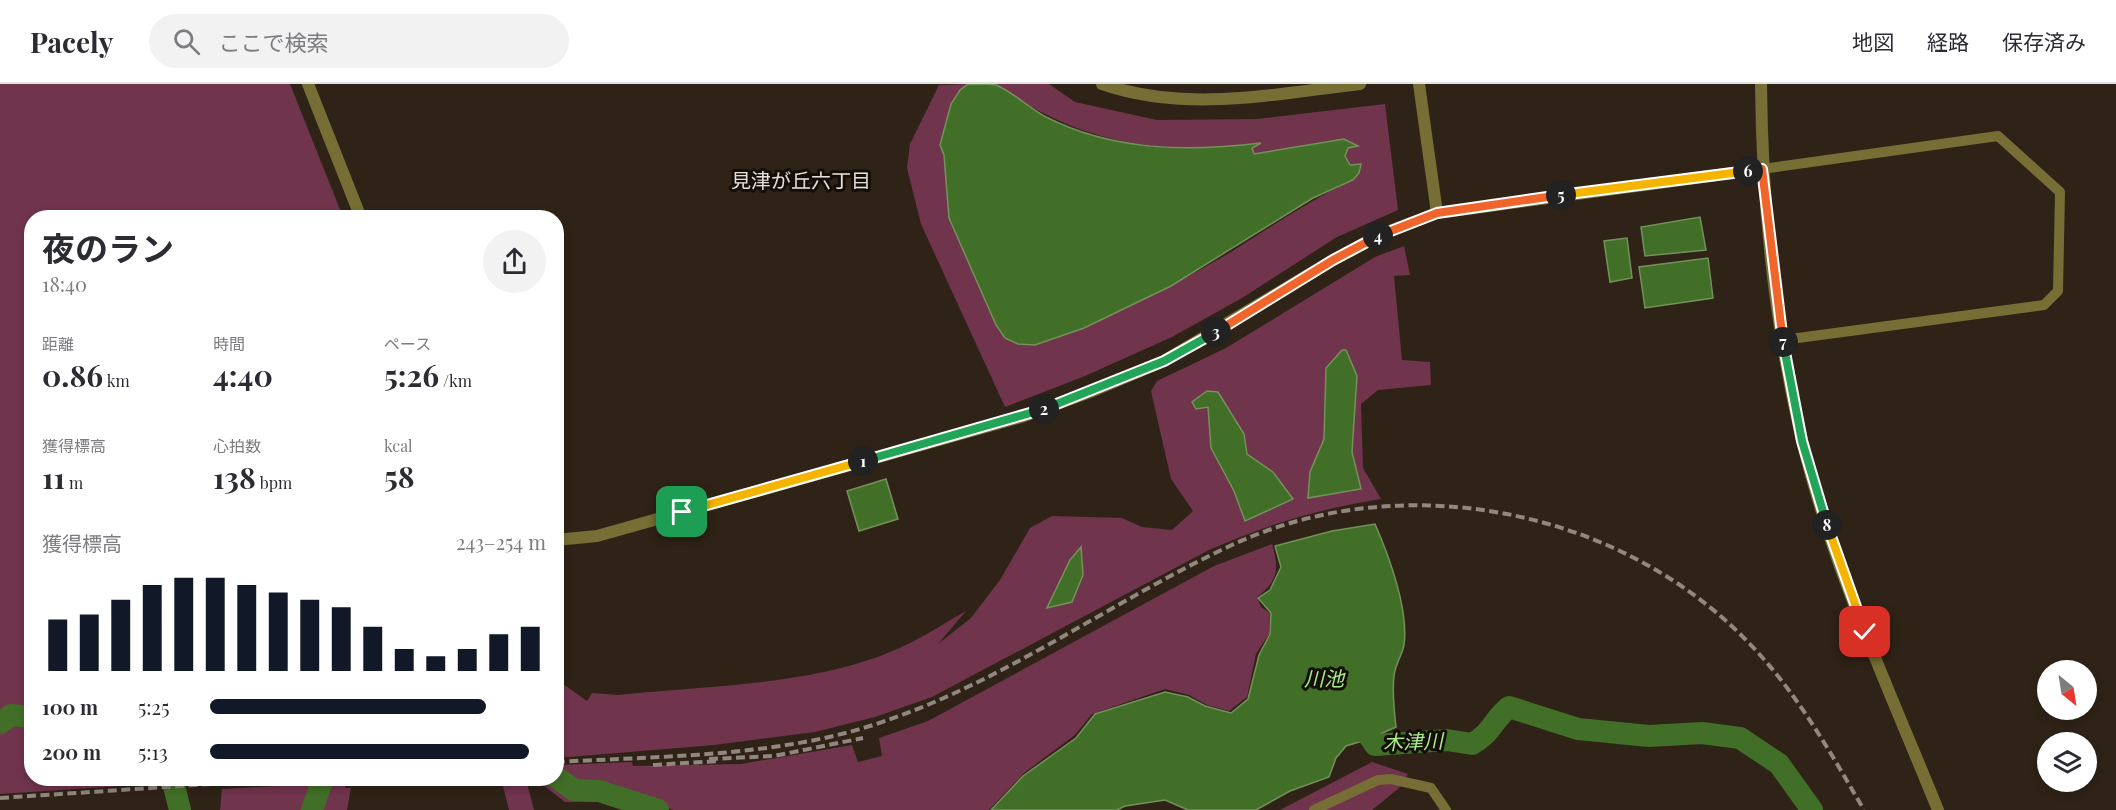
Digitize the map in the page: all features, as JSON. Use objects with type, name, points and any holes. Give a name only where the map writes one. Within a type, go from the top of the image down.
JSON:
[{"type":"street","points":[[308,84],[358,210]]},
{"type":"street","points":[[1102,84],[1160,98],[1202,101],[1360,84]]},
{"type":"street","points":[[1419,84],[1437,213]]},
{"type":"street","points":[[1761,84],[1762,169],[1783,340],[1802,441],[1826,521],[1865,632],[1938,810]]},
{"type":"street","points":[[564,539],[597,536],[1021,417],[1095,390],[1164,361],[1333,260],[1382,234],[1437,213],[1998,136],[2060,192],[2058,291],[2044,305],[1783,340]]},
{"type":"street","points":[[1314,810],[1378,780],[1391,779],[1431,788],[1446,810]]},
{"type":"shaded area","points":[[0,84],[290,84],[340,210],[24,210],[24,786],[122,786],[0,794]]},
{"type":"shaded area","points":[[968,84],[960,90],[940,145],[944,155],[949,218],[996,325],[1036,345],[1087,325],[1162,290],[1234,250],[1307,204],[1353,180],[1355,165],[1350,165],[1345,156],[1348,148],[1356,146],[1344,139],[1254,154],[1252,148],[1259,143],[1186,148],[1121,141],[1058,120],[995,84],[1049,84],[1075,102],[1157,120],[1258,119],[1385,104],[1398,210],[1337,237],[1242,298],[1172,337],[1085,376],[1005,407],[921,224],[907,168],[910,144],[939,85]]},
{"type":"shaded area","points":[[1404,246],[1410,275],[1394,276],[1402,360],[1430,362],[1431,385],[1378,390],[1361,404],[1363,468],[1381,499],[1314,513],[1271,526],[1207,551],[932,697],[875,717],[815,732],[714,745],[564,757],[564,685],[587,701],[592,693],[618,695],[728,686],[802,676],[873,659],[906,645],[966,611],[938,644],[971,618],[1000,580],[1030,528],[1052,516],[1122,518],[1142,527],[1172,530],[1193,511],[1171,479],[1151,391],[1157,381],[1226,348],[1375,257]],"holes":[[[1208,406],[1224,415],[1239,429],[1247,454],[1273,472],[1293,499],[1244,520],[1234,491],[1211,448]],[[1081,547],[1083,575],[1072,602],[1048,608],[1070,560]]]},
{"type":"shaded area","points":[[1272,544],[1276,560],[1275,574],[1270,585],[1257,597],[1261,607],[1270,613],[1269,634],[1256,654],[1247,697],[1229,711],[1207,705],[1189,695],[1165,689],[1092,714],[1075,735],[1024,773],[989,810],[673,810],[628,793],[608,802],[565,802],[544,786],[564,786],[564,765],[632,762],[633,766],[741,764],[852,745],[858,762],[882,756],[879,738],[928,721],[1214,566]]},
{"type":"shaded area","points":[[1372,762],[1408,774],[1399,788],[1372,810],[1280,810]]},
{"type":"shaded area","points":[[275,786],[345,786],[345,788],[351,788],[347,810],[220,810],[222,789]]},
{"type":"shaded area","points":[[503,786],[528,786],[534,810],[509,810]]},
{"type":"water","points":[[968,84],[996,85],[1046,117],[1098,137],[1124,143],[1206,148],[1261,143],[1252,148],[1254,154],[1344,139],[1358,146],[1348,148],[1345,156],[1350,165],[1361,164],[1359,173],[1353,180],[1313,198],[1171,286],[1084,328],[1035,345],[1018,344],[1005,338],[996,325],[949,218],[944,155],[940,145],[951,104],[960,90]]},
{"type":"water","points":[[1700,217],[1706,250],[1645,256],[1641,227]]},
{"type":"water","points":[[1627,238],[1632,278],[1610,282],[1604,241]]},
{"type":"water","points":[[1708,258],[1713,298],[1645,308],[1639,267]]},
{"type":"water","points":[[1342,350],[1346,350],[1357,376],[1352,452],[1361,489],[1308,498],[1310,472],[1324,439],[1326,368]]},
{"type":"water","points":[[1207,391],[1218,392],[1244,434],[1247,454],[1273,472],[1293,499],[1245,521],[1234,491],[1211,448],[1208,407],[1196,409],[1192,402]]},
{"type":"water","points":[[886,479],[898,519],[859,531],[847,491]]},
{"type":"water","name":"川池","points":[[1375,524],[1392,567],[1404,616],[1404,645],[1393,682],[1396,727],[1346,746],[1336,758],[1329,777],[1290,791],[1256,810],[1188,810],[1165,800],[1125,806],[1117,810],[991,810],[1023,776],[1076,738],[1095,714],[1165,692],[1188,697],[1205,706],[1231,713],[1248,699],[1259,655],[1270,634],[1271,613],[1258,598],[1270,590],[1281,567],[1275,546],[1332,531]]},
{"type":"water","points":[[1081,547],[1083,575],[1072,602],[1047,608],[1070,560]]},
{"type":"waterway","name":"木津川","points":[[1344,732],[1365,730],[1375,745],[1447,740],[1472,744],[1484,736],[1509,707],[1578,729],[1649,736],[1702,733],[1740,738],[1779,764],[1812,810]]},
{"type":"waterway","name":"木津川","points":[[0,723],[11,715],[24,716]]},
{"type":"waterway","name":"木津川","points":[[564,783],[574,790],[599,791],[658,810]]},
{"type":"waterway","name":"木津川","points":[[174,786],[180,810]]},
{"type":"waterway","name":"木津川","points":[[312,810],[320,786]]},
{"type":"railway","points":[[564,762],[724,753],[808,741],[849,732],[933,703],[977,682],[1148,588],[1234,544],[1299,521],[1367,508],[1435,506],[1504,514],[1571,531],[1634,558],[1693,594],[1745,639],[1780,678],[1810,721],[1864,810]]},
{"type":"railway","points":[[709,759],[774,756],[863,738]]},
{"type":"railway","points":[[653,765],[718,761]]},
{"type":"railway","points":[[0,798],[181,786]]},
{"type":"district","name":"見津が丘六丁目","points":[[801,181]]},
{"type":"route","points":[[682,512],[1021,417],[1095,390],[1164,361],[1217,332],[1333,260],[1382,234],[1437,213],[1762,169],[1783,340],[1802,441],[1826,521],[1865,632]]}]
